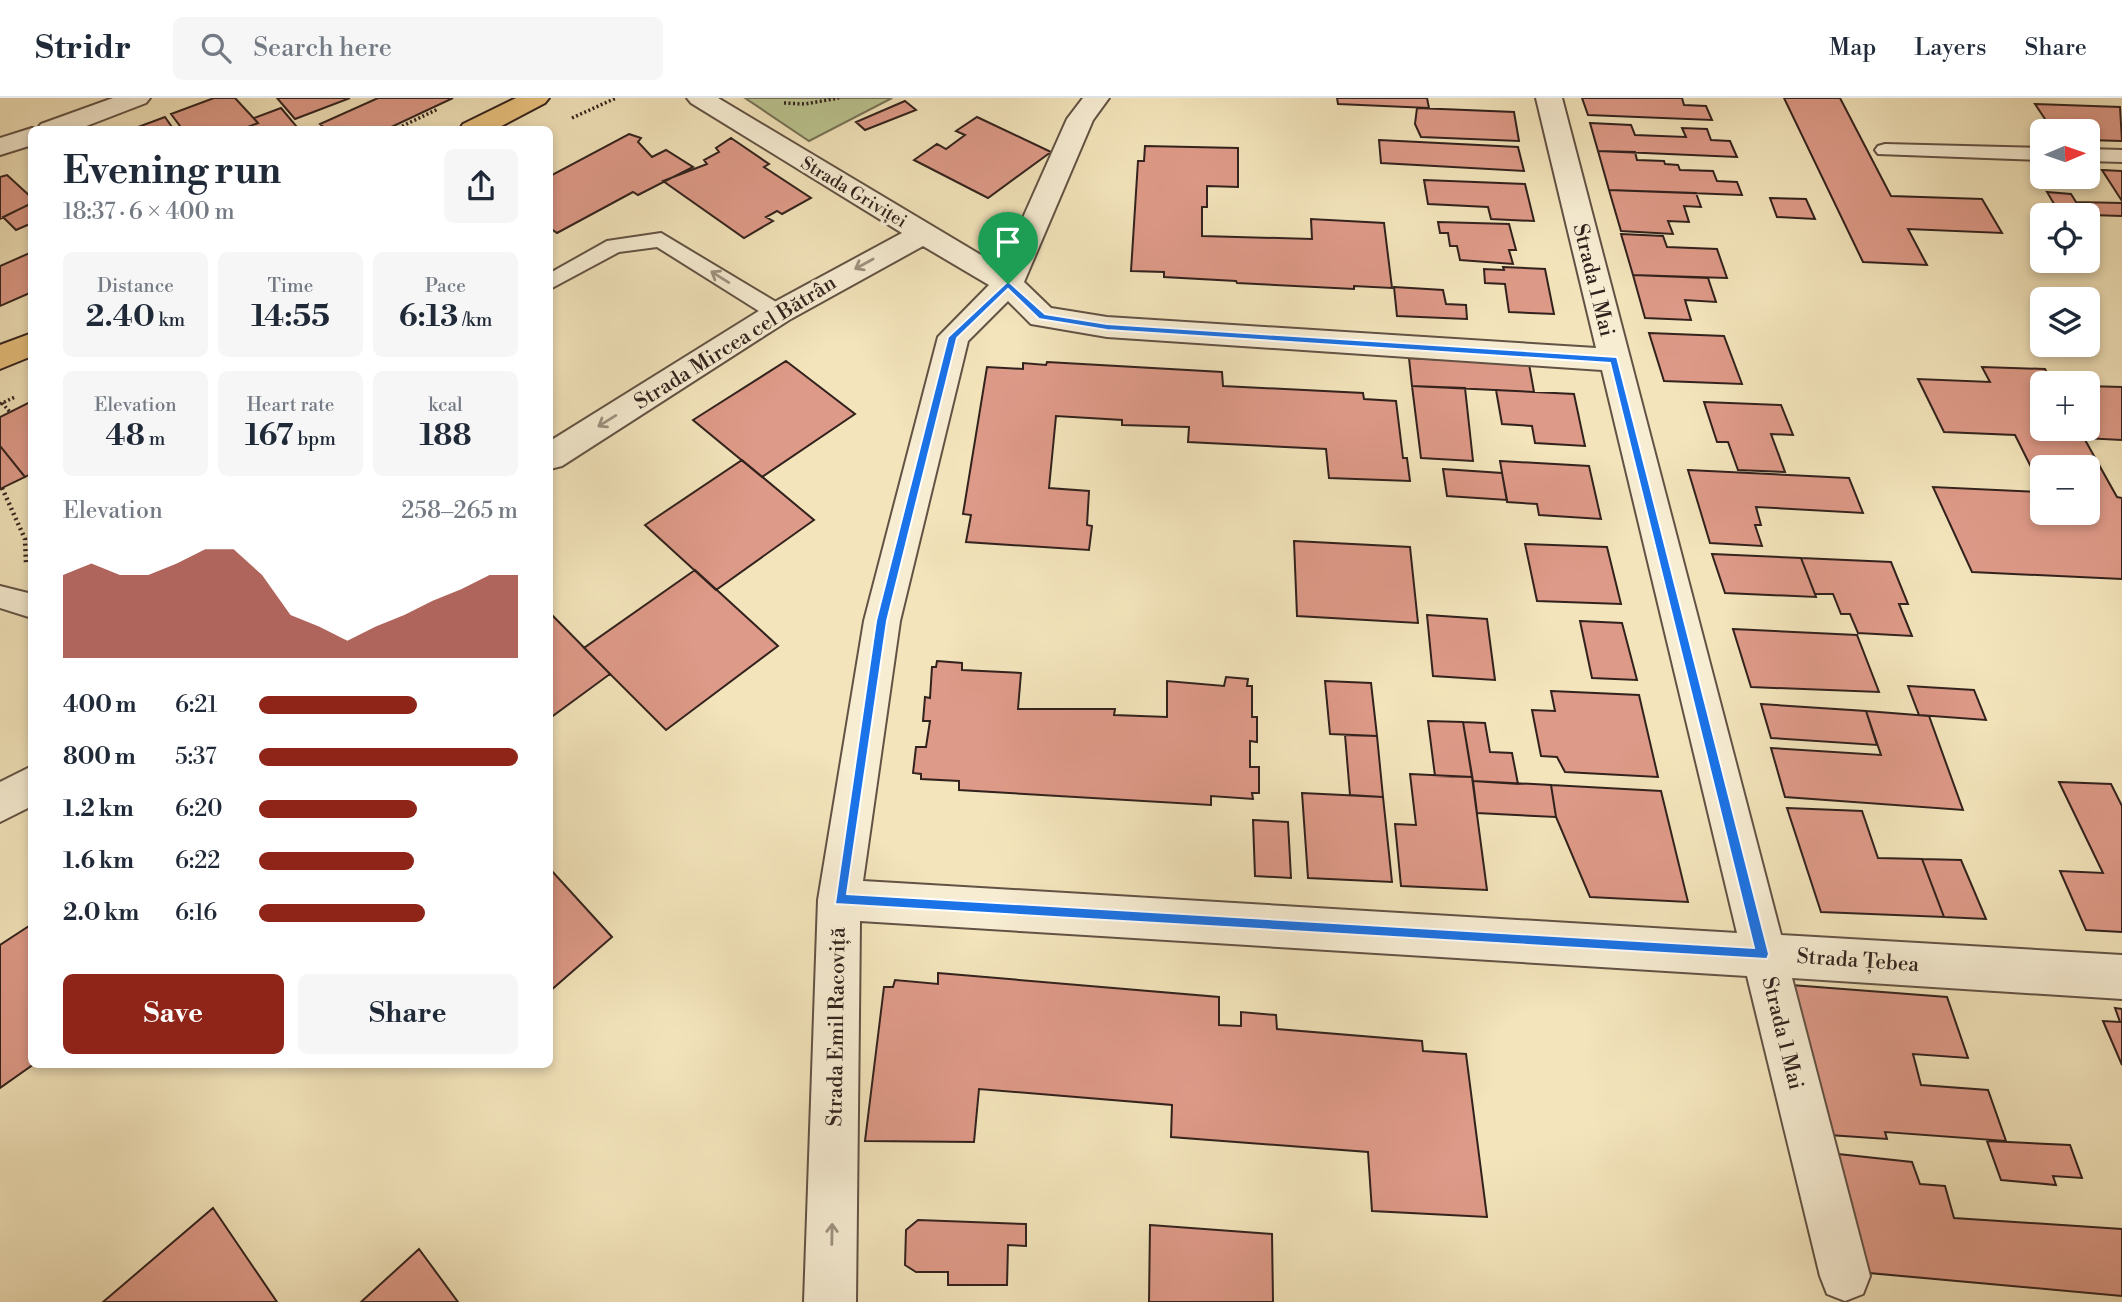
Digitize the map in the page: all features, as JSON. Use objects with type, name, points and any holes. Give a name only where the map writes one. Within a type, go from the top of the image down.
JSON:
[{"type":"main road","points":[[480,126],[536,98]]},
{"type":"main road","points":[[0,358],[28,345]]},
{"type":"street","points":[[61,126],[137,98]]},
{"type":"street","name":"Strada Griviței","points":[[700,98],[1008,284]]},
{"type":"street","name":"Strada Emil Racoviță","points":[[830,1302],[839,900],[882,621],[953,337],[1008,284],[1080,119],[1096,98]]},
{"type":"street","name":"Strada 1 Mai","points":[[1549,98],[1845,1276]]},
{"type":"street","points":[[0,148],[28,138]]},
{"type":"street","name":"Strada Mircea cel Bătrân","points":[[553,455],[778,313],[924,233]]},
{"type":"street","points":[[1008,284],[1042,317],[1107,327],[1614,360]]},
{"type":"street","points":[[0,804],[28,786]]},
{"type":"street","name":"Strada Țebea","points":[[839,900],[2122,977]]},
{"type":"lane","points":[[1885,150],[2030,154]]},
{"type":"lane","points":[[2100,155],[2122,156]]},
{"type":"lane","points":[[553,280],[614,246],[661,240],[778,313]]},
{"type":"lane","points":[[0,597],[28,604]]},
{"type":"path","points":[[570,119],[616,98]]},
{"type":"path","points":[[776,100],[805,104],[838,98]]},
{"type":"path","points":[[402,126],[439,108]]},
{"type":"path","points":[[2,403],[10,412]]},
{"type":"path","points":[[2,488],[25,539],[28,579]]},
{"type":"green space","points":[[745,98],[892,98],[809,141]]},
{"type":"building","points":[[214,98],[235,98],[258,123],[250,126],[180,126],[171,114]]},
{"type":"building","points":[[277,98],[350,98],[295,119]]},
{"type":"building","points":[[378,98],[453,98],[394,126],[320,124]]},
{"type":"building","points":[[1337,98],[1427,98],[1429,108],[1338,104]]},
{"type":"building","points":[[1582,98],[1682,98],[1684,105],[1706,106],[1712,120],[1588,115]]},
{"type":"building","points":[[1784,98],[1840,98],[1891,196],[1982,199],[2002,233],[1908,229],[1927,265],[1863,262]]},
{"type":"building","points":[[905,101],[916,110],[865,130],[856,122]]},
{"type":"building","points":[[2035,104],[2120,107],[2122,141],[2100,140],[2100,119],[2045,119]]},
{"type":"building","points":[[281,108],[296,126],[250,126],[258,123],[254,118]]},
{"type":"building","points":[[1417,108],[1514,112],[1519,141],[1421,137],[1415,124]]},
{"type":"building","points":[[165,117],[171,126],[141,126]]},
{"type":"building","points":[[977,117],[1051,152],[988,198],[914,160],[937,144],[946,149],[965,135],[956,131]]},
{"type":"building","points":[[1590,123],[1631,125],[1635,135],[1686,137],[1682,128],[1707,129],[1711,140],[1730,141],[1737,157],[1598,151]]},
{"type":"building","points":[[629,134],[641,138],[638,142],[652,157],[666,150],[693,167],[638,195],[633,192],[557,233],[553,230],[553,174]]},
{"type":"building","points":[[731,138],[769,164],[764,167],[811,198],[782,214],[777,211],[766,217],[773,221],[744,238],[663,181],[707,164],[704,160],[719,152],[716,148]]},
{"type":"building","points":[[1379,140],[1518,147],[1524,171],[1381,163]]},
{"type":"building","points":[[1145,146],[1238,148],[1238,187],[1207,186],[1207,207],[1202,207],[1202,236],[1312,239],[1311,219],[1384,223],[1392,288],[1354,286],[1354,289],[1237,283],[1164,277],[1164,272],[1131,271],[1138,161],[1144,161]]},
{"type":"building","points":[[1598,151],[1635,152],[1637,160],[1664,161],[1665,164],[1678,165],[1680,170],[1713,171],[1717,181],[1737,182],[1742,195],[1609,190]]},
{"type":"building","points":[[2102,170],[2122,171],[2122,201]]},
{"type":"building","points":[[7,175],[28,194],[28,205],[0,219],[0,177]]},
{"type":"building","points":[[1424,180],[1525,184],[1534,221],[1491,219],[1488,207],[1428,204]]},
{"type":"building","points":[[1609,190],[1696,193],[1701,207],[1684,206],[1689,222],[1668,221],[1673,234],[1621,231]]},
{"type":"building","points":[[2047,192],[2071,194],[2076,202],[2122,203],[2122,216],[2100,215],[2100,203],[2054,203]]},
{"type":"building","points":[[1770,198],[1806,199],[1815,219],[1777,217]]},
{"type":"building","points":[[28,205],[28,225],[16,230],[3,217]]},
{"type":"building","points":[[1438,222],[1509,224],[1516,250],[1509,250],[1513,264],[1460,260],[1457,246],[1450,246],[1448,233],[1440,233]]},
{"type":"building","points":[[1621,234],[1663,236],[1667,247],[1717,249],[1727,278],[1633,275]]},
{"type":"building","points":[[28,254],[28,294],[0,306],[0,266]]},
{"type":"building","points":[[1503,267],[1545,269],[1554,314],[1509,312],[1505,284],[1485,283],[1484,269],[1504,270]]},
{"type":"building","points":[[1633,275],[1708,278],[1716,302],[1685,300],[1691,320],[1645,318]]},
{"type":"building","points":[[1394,287],[1443,290],[1446,304],[1466,305],[1467,319],[1397,316]]},
{"type":"building","points":[[1649,333],[1724,336],[1742,384],[1664,381]]},
{"type":"building","points":[[1409,358],[1529,364],[1534,392],[1412,386]]},
{"type":"building","points":[[786,361],[855,414],[762,477],[693,420]]},
{"type":"building","points":[[1047,362],[1222,372],[1223,386],[1363,393],[1364,399],[1396,401],[1403,458],[1407,458],[1410,481],[1329,478],[1326,449],[1188,442],[1189,427],[1122,425],[1122,420],[1056,416],[1049,488],[1089,491],[1087,525],[1092,526],[1089,550],[966,542],[971,515],[963,514],[987,367],[1023,369],[1023,363],[1046,365]]},
{"type":"building","points":[[1982,367],[2045,369],[2046,371],[2030,371],[2030,441],[2086,441],[2094,455],[2030,455],[2030,465],[2015,435],[1944,432],[1918,379],[1990,382]]},
{"type":"building","points":[[1412,386],[1465,388],[1473,461],[1421,458]]},
{"type":"building","points":[[2100,386],[2122,387],[2122,440],[2100,439]]},
{"type":"building","points":[[1496,390],[1574,394],[1585,446],[1535,443],[1532,426],[1502,424]]},
{"type":"building","points":[[1704,402],[1781,405],[1793,435],[1771,434],[1785,472],[1738,470],[1728,442],[1717,442]]},
{"type":"building","points":[[28,403],[28,475],[25,477],[0,446],[0,417]]},
{"type":"building","points":[[0,446],[25,477],[0,489]]},
{"type":"building","points":[[742,460],[814,520],[716,590],[645,525]]},
{"type":"building","points":[[1500,461],[1589,466],[1601,519],[1539,515],[1537,504],[1507,502]]},
{"type":"building","points":[[2100,467],[2117,497],[2122,498],[2122,579],[1972,572],[1933,487],[2030,491],[2030,525],[2100,525]]},
{"type":"building","points":[[1443,469],[1502,473],[1507,500],[1447,496]]},
{"type":"building","points":[[1688,470],[1849,478],[1863,513],[1756,507],[1761,525],[1755,525],[1762,546],[1710,543]]},
{"type":"building","points":[[1294,541],[1410,547],[1418,623],[1297,616]]},
{"type":"building","points":[[1525,544],[1607,547],[1621,604],[1537,601]]},
{"type":"building","points":[[1712,554],[1801,558],[1816,597],[1725,593]]},
{"type":"building","points":[[1801,558],[1891,562],[1908,604],[1899,604],[1912,636],[1858,633],[1850,614],[1841,614],[1833,594],[1815,594]]},
{"type":"building","points":[[695,570],[778,646],[666,730],[584,648]]},
{"type":"building","points":[[1427,615],[1487,619],[1495,680],[1433,676]]},
{"type":"building","points":[[553,616],[610,674],[553,716]]},
{"type":"building","points":[[1580,621],[1622,623],[1637,680],[1592,678]]},
{"type":"building","points":[[1733,629],[1857,635],[1879,692],[1751,687]]},
{"type":"building","points":[[937,661],[962,663],[962,670],[1021,673],[1018,709],[1115,709],[1114,715],[1167,717],[1167,681],[1224,686],[1226,677],[1248,679],[1247,686],[1252,686],[1252,717],[1257,717],[1257,742],[1250,741],[1250,767],[1259,767],[1259,793],[1252,793],[1253,799],[1211,796],[1211,805],[959,790],[959,781],[921,779],[921,774],[913,773],[916,747],[926,747],[930,721],[923,721],[925,697],[930,698],[932,667],[936,667]]},
{"type":"building","points":[[1325,681],[1371,683],[1377,736],[1330,734]]},
{"type":"building","points":[[1908,686],[1974,690],[1986,720],[1919,715]]},
{"type":"building","points":[[1551,691],[1639,695],[1658,777],[1565,772],[1557,757],[1541,756],[1532,710],[1555,711]]},
{"type":"building","points":[[1761,704],[1866,711],[1877,745],[1771,738]]},
{"type":"building","points":[[1866,711],[1929,716],[1963,810],[1785,797],[1771,748],[1881,755]]},
{"type":"building","points":[[1428,721],[1463,722],[1472,777],[1435,776]]},
{"type":"building","points":[[1463,722],[1485,723],[1490,752],[1512,753],[1518,784],[1473,781]]},
{"type":"building","points":[[1345,735],[1377,736],[1383,797],[1350,795]]},
{"type":"building","points":[[1410,774],[1472,777],[1487,890],[1401,886],[1395,824],[1416,825]]},
{"type":"building","points":[[1473,781],[1551,785],[1556,817],[1477,813]]},
{"type":"building","points":[[2059,782],[2111,784],[2122,806],[2122,932],[2086,930],[2060,871],[2103,873]]},
{"type":"building","points":[[1551,785],[1661,791],[1688,902],[1590,897],[1556,817]]},
{"type":"building","points":[[1302,793],[1383,797],[1392,882],[1308,878]]},
{"type":"building","points":[[1787,808],[1862,811],[1878,858],[1922,859],[1944,917],[1821,912]]},
{"type":"building","points":[[1253,820],[1288,822],[1291,878],[1255,876]]},
{"type":"building","points":[[1922,859],[1961,860],[1986,919],[1944,917]]},
{"type":"building","points":[[553,872],[612,937],[553,988]]},
{"type":"building","points":[[28,927],[28,1068],[0,1088],[0,945]]},
{"type":"building","points":[[938,973],[1219,997],[1219,1025],[1241,1026],[1241,1012],[1276,1015],[1277,1029],[1422,1041],[1423,1051],[1466,1054],[1487,1217],[1372,1211],[1368,1152],[1171,1137],[1172,1105],[979,1089],[974,1142],[865,1141],[884,987],[893,987],[895,980],[938,984]]},
{"type":"building","points":[[1791,985],[1947,997],[1968,1058],[1913,1054],[1921,1085],[1988,1090],[2006,1141],[1885,1132],[1887,1139],[1829,1135]]},
{"type":"building","points":[[2115,1008],[2122,1009],[2122,1065],[2103,1021],[2120,1022]]},
{"type":"building","points":[[1987,1141],[2070,1145],[2082,1178],[2053,1176],[2056,1185],[2001,1180]]},
{"type":"building","points":[[1838,1154],[1912,1162],[1920,1184],[1945,1186],[1954,1218],[2122,1229],[2122,1296],[1869,1273]]},
{"type":"building","points":[[213,1208],[277,1302],[103,1302]]},
{"type":"building","points":[[918,1220],[1026,1224],[1026,1246],[1008,1245],[1007,1285],[948,1285],[948,1272],[916,1272],[905,1265],[906,1230]]},
{"type":"building","points":[[1150,1225],[1272,1234],[1273,1302],[1149,1302]]},
{"type":"building","points":[[419,1249],[458,1302],[361,1302]]},
{"type":"route","points":[[1008,284],[1042,317],[1107,327],[1614,360],[1763,954],[839,900],[882,621],[953,337],[1008,284]]}]
